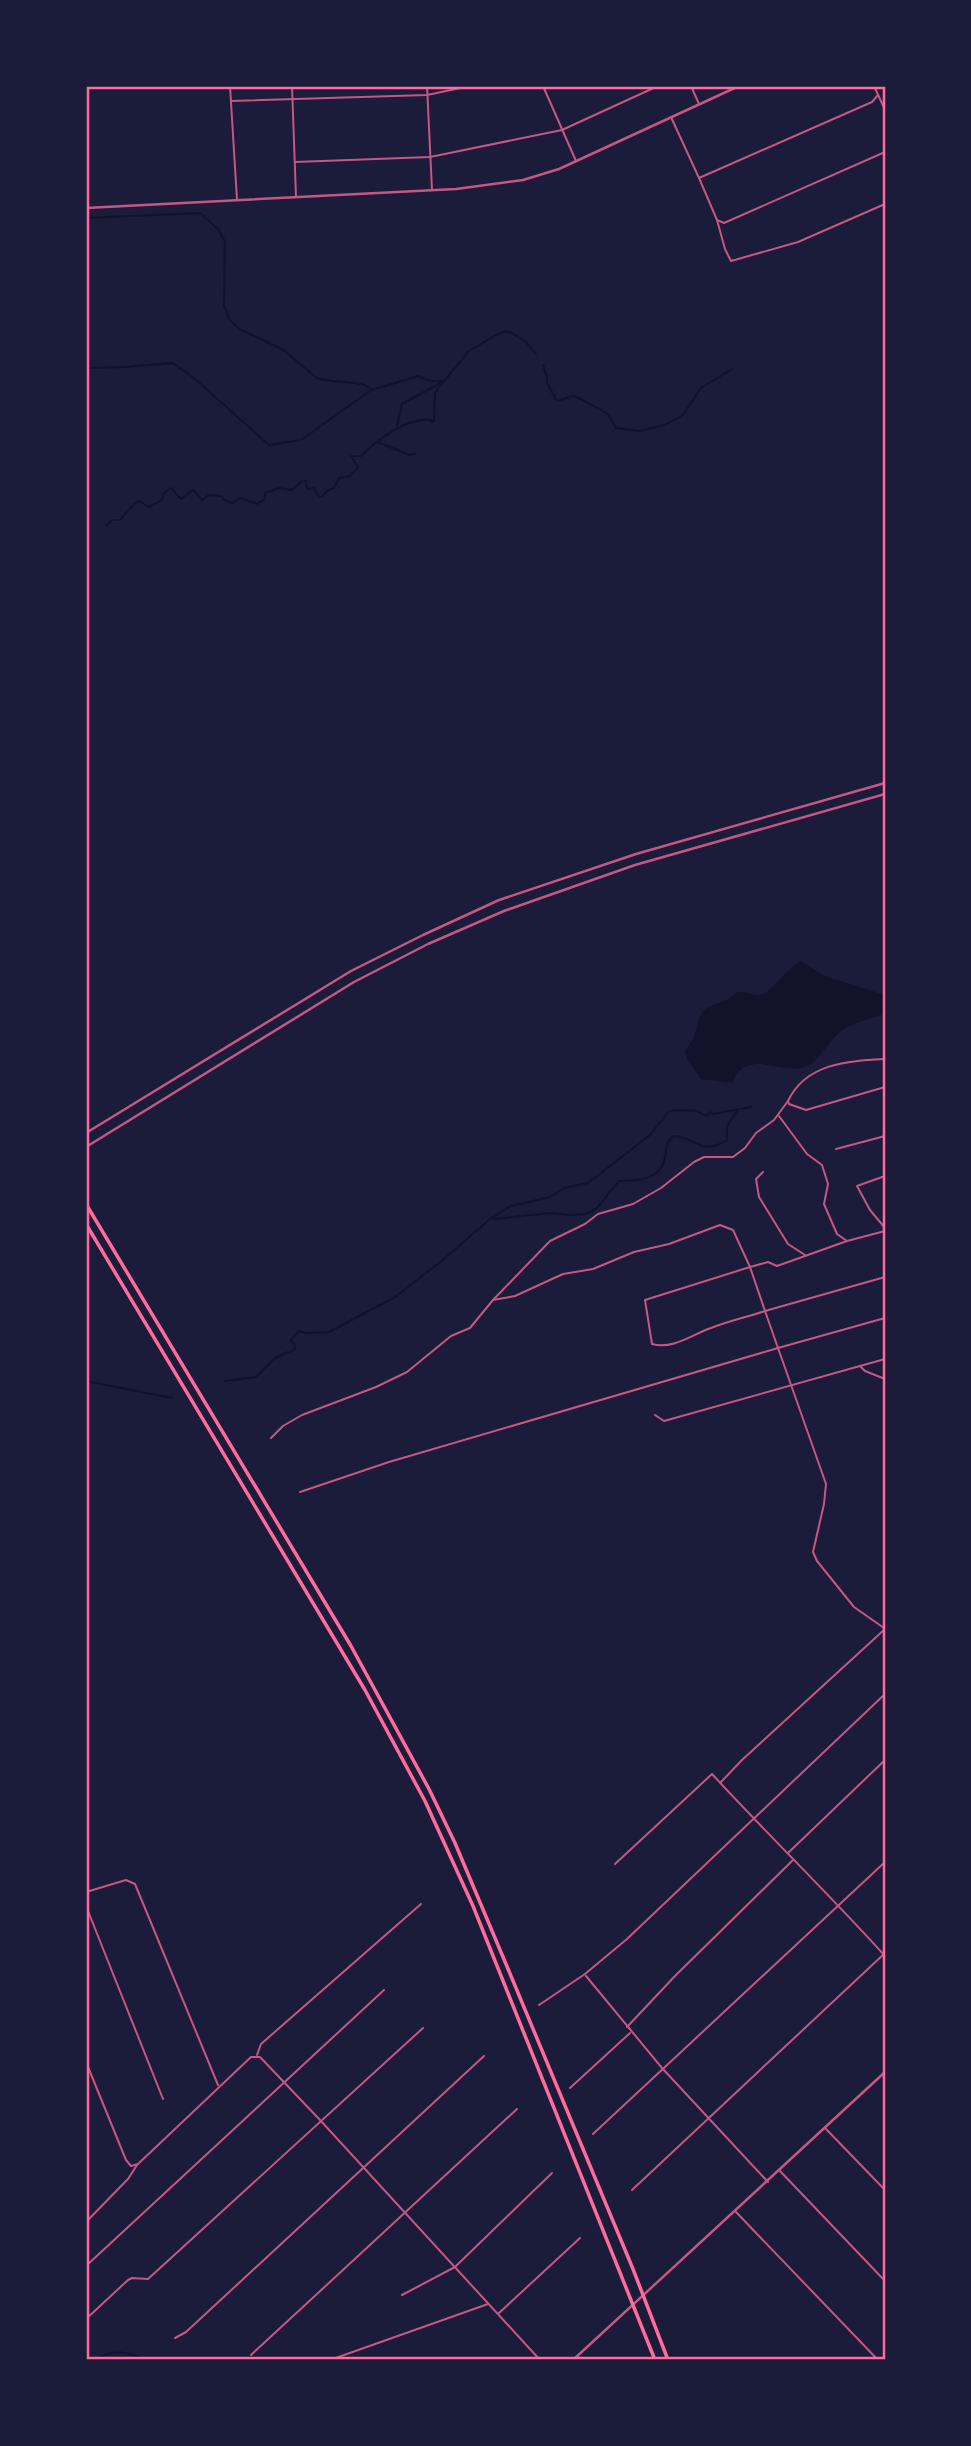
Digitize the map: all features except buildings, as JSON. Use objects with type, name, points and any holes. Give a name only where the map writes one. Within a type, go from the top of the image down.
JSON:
[{"type":"highway","points":[[86,1204],[351,1646],[456,1843],[633,2269],[668,2360]]},
{"type":"highway","points":[[86,1224],[365,1690],[425,1801],[473,1906],[655,2360]]},
{"type":"street","points":[[230,86],[237,200]]},
{"type":"street","points":[[292,86],[296,198]]},
{"type":"street","points":[[427,86],[432,191]]},
{"type":"street","points":[[231,101],[427,95],[470,86]]},
{"type":"street","points":[[543,86],[576,160]]},
{"type":"street","points":[[295,162],[430,158],[562,130],[658,86]]},
{"type":"street","points":[[691,86],[699,104]]},
{"type":"street","points":[[86,208],[432,191],[523,180],[576,160],[739,86]]},
{"type":"street","points":[[874,86],[885,110]]},
{"type":"street","points":[[699,178],[872,102],[878,95]]},
{"type":"street","points":[[671,117],[717,220],[731,261],[798,242],[885,204]]},
{"type":"street","points":[[717,220],[724,223],[885,152]]},
{"type":"street","points":[[86,1133],[351,971],[499,901],[636,854],[885,783]]},
{"type":"street","points":[[86,1147],[354,982],[440,939],[504,911],[635,865],[885,794]]},
{"type":"street","points":[[271,1438],[283,1426],[302,1415],[376,1387],[407,1372],[451,1336],[470,1328],[550,1241],[585,1224],[598,1214],[633,1204],[661,1188],[704,1157],[733,1157],[745,1148],[756,1133],[778,1116],[799,1082],[819,1070],[859,1060],[885,1059]]},
{"type":"street","points":[[788,1101],[789,1104],[806,1110],[885,1087]]},
{"type":"street","points":[[778,1116],[807,1154],[822,1165],[828,1184],[824,1204],[837,1234],[847,1241]]},
{"type":"street","points":[[835,1149],[885,1136]]},
{"type":"street","points":[[763,1172],[756,1179],[759,1196],[788,1244],[806,1255]]},
{"type":"street","points":[[885,1176],[857,1186],[870,1210],[885,1229],[777,1266],[768,1262],[645,1300],[652,1344],[659,1346],[690,1339],[707,1329],[885,1277]]},
{"type":"street","points":[[493,1300],[514,1296],[563,1274],[593,1269],[634,1252],[669,1244],[720,1225],[733,1230],[750,1267],[826,1484],[813,1552],[817,1561],[854,1607],[885,1629],[742,1760],[721,1783]]},
{"type":"street","points":[[300,1492],[389,1462],[885,1318]]},
{"type":"street","points":[[655,1415],[664,1421],[885,1359]]},
{"type":"street","points":[[860,1366],[865,1371],[885,1379]]},
{"type":"street","points":[[539,2005],[585,1974],[627,1939],[885,1694]]},
{"type":"street","points":[[788,1853],[885,1760]]},
{"type":"street","points":[[615,1864],[712,1774],[885,1954],[632,2190]]},
{"type":"street","points":[[627,2027],[794,1859]]},
{"type":"street","points":[[593,2134],[885,1862]]},
{"type":"street","points":[[86,1892],[126,1880],[135,1884],[219,2086]]},
{"type":"street","points":[[257,2056],[261,2044],[421,1904]]},
{"type":"street","points":[[86,1906],[163,2099]]},
{"type":"street","points":[[585,1974],[662,2068],[768,2182]]},
{"type":"street","points":[[86,2266],[384,1990]]},
{"type":"street","points":[[86,2319],[128,2280],[148,2279],[423,2028]]},
{"type":"street","points":[[570,2088],[631,2032]]},
{"type":"street","points":[[86,2220],[128,2179],[138,2164],[219,2086],[251,2057],[257,2056]]},
{"type":"street","points":[[257,2056],[285,2082],[540,2360]]},
{"type":"street","points":[[175,2338],[196,2323],[484,2056]]},
{"type":"street","points":[[86,2062],[126,2160],[131,2166],[138,2164]]},
{"type":"street","points":[[573,2360],[885,2072]]},
{"type":"street","points":[[251,2355],[517,2109]]},
{"type":"street","points":[[825,2129],[885,2190]]},
{"type":"street","points":[[780,2171],[885,2281]]},
{"type":"street","points":[[402,2295],[455,2267],[552,2173]]},
{"type":"street","points":[[735,2212],[878,2360]]},
{"type":"street","points":[[499,2313],[580,2238]]},
{"type":"street","points":[[330,2360],[489,2303]]},
{"type":"shaded area","points":[[800,961],[827,977],[885,995],[885,1014],[844,1029],[805,1067],[795,1069],[755,1064],[738,1072],[732,1083],[701,1079],[688,1061],[685,1051],[694,1037],[701,1014],[737,992],[764,994]]},
{"type":"waterway","points":[[86,218],[200,213],[219,230],[225,242],[224,305],[229,319],[239,329],[282,349],[317,378],[324,380],[362,384],[372,390],[418,376],[431,381],[441,381]]},
{"type":"waterway","points":[[397,426],[402,404],[444,381],[469,351],[496,335],[506,331],[512,333],[527,343],[536,355]]},
{"type":"waterway","points":[[86,368],[173,363],[195,379],[269,445],[301,440],[371,390]]},
{"type":"waterway","points":[[543,365],[547,383],[557,401],[573,396],[579,398],[608,414],[616,428],[639,431],[665,425],[683,415],[701,388],[732,369]]},
{"type":"waterway","points":[[106,526],[112,520],[120,520],[139,501],[149,507],[162,500],[164,493],[171,488],[181,499],[193,490],[202,500],[209,495],[222,496],[224,500],[232,503],[240,498],[257,504],[265,499],[265,493],[279,488],[292,490],[302,481],[306,481],[307,489],[314,488],[319,497],[322,497],[334,488],[339,478],[350,476],[358,467],[351,456],[361,456],[375,443],[412,422],[434,421],[435,393],[444,381]]},
{"type":"waterway","points":[[377,442],[410,455],[415,454]]},
{"type":"waterway","points":[[225,1381],[256,1377],[275,1358],[295,1349],[294,1343],[290,1341],[299,1331],[329,1332],[395,1297],[490,1219],[511,1206],[550,1197],[564,1188],[588,1183],[650,1135],[668,1112],[697,1111],[706,1116],[711,1112],[713,1114],[751,1107]]},
{"type":"waterway","points":[[493,1219],[549,1213],[585,1214],[597,1208],[619,1181],[654,1175],[663,1165],[667,1143],[673,1136],[711,1147],[727,1140],[727,1126],[737,1111]]},
{"type":"waterway","points":[[86,1381],[172,1398]]},
{"type":"waterway","points":[[95,2360],[115,2353],[134,2355],[147,2360]]}]
